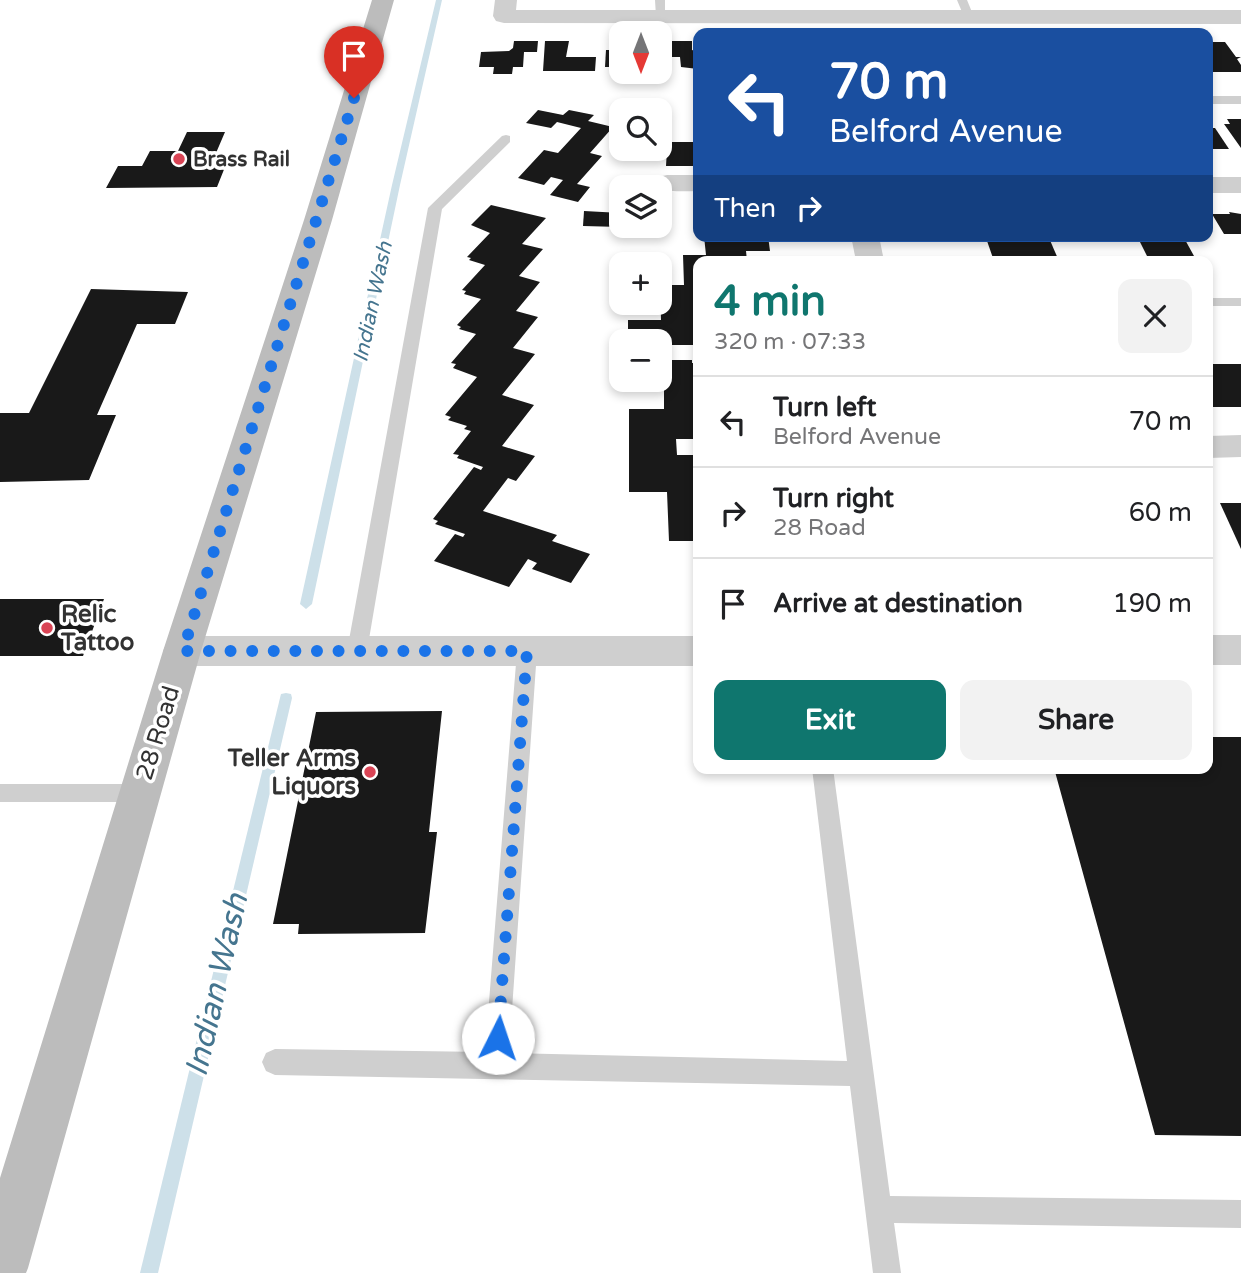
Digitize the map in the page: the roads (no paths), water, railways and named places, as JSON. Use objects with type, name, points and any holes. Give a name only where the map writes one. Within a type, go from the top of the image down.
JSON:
[{"type":"main road","name":"28 Road","points":[[0,1268],[140,793],[318,220],[383,0]]},
{"type":"street","points":[[505,8],[661,8],[815,17],[966,8],[1119,8],[1241,17]]},
{"type":"street","points":[[672,183],[693,183]]},
{"type":"street","points":[[1213,185],[1241,185]]},
{"type":"street","points":[[1213,447],[1241,446]]},
{"type":"street","points":[[1213,650],[1241,650]]},
{"type":"street","points":[[183,651],[693,651]]},
{"type":"lane","points":[[1213,100],[1241,100]]},
{"type":"lane","points":[[357,651],[435,208],[506,139]]},
{"type":"lane","points":[[1213,302],[1241,302]]},
{"type":"lane","points":[[496,1065],[527,651]]},
{"type":"lane","points":[[823,774],[887,1273]]},
{"type":"lane","points":[[0,793],[140,793]]},
{"type":"lane","points":[[275,1062],[862,1074]]},
{"type":"lane","points":[[878,1209],[1241,1214]]},
{"type":"waterway","name":"Indian Wash","points":[[306,604],[396,185],[439,0]]},
{"type":"waterway","name":"Indian Wash","points":[[149,1273],[286,698]]},
{"type":"place","name":"Brass Rail","points":[[179,159]]},
{"type":"place","name":"Relic Tattoo","points":[[47,628]]},
{"type":"place","name":"Teller Arms Liquors","points":[[370,772]]}]
